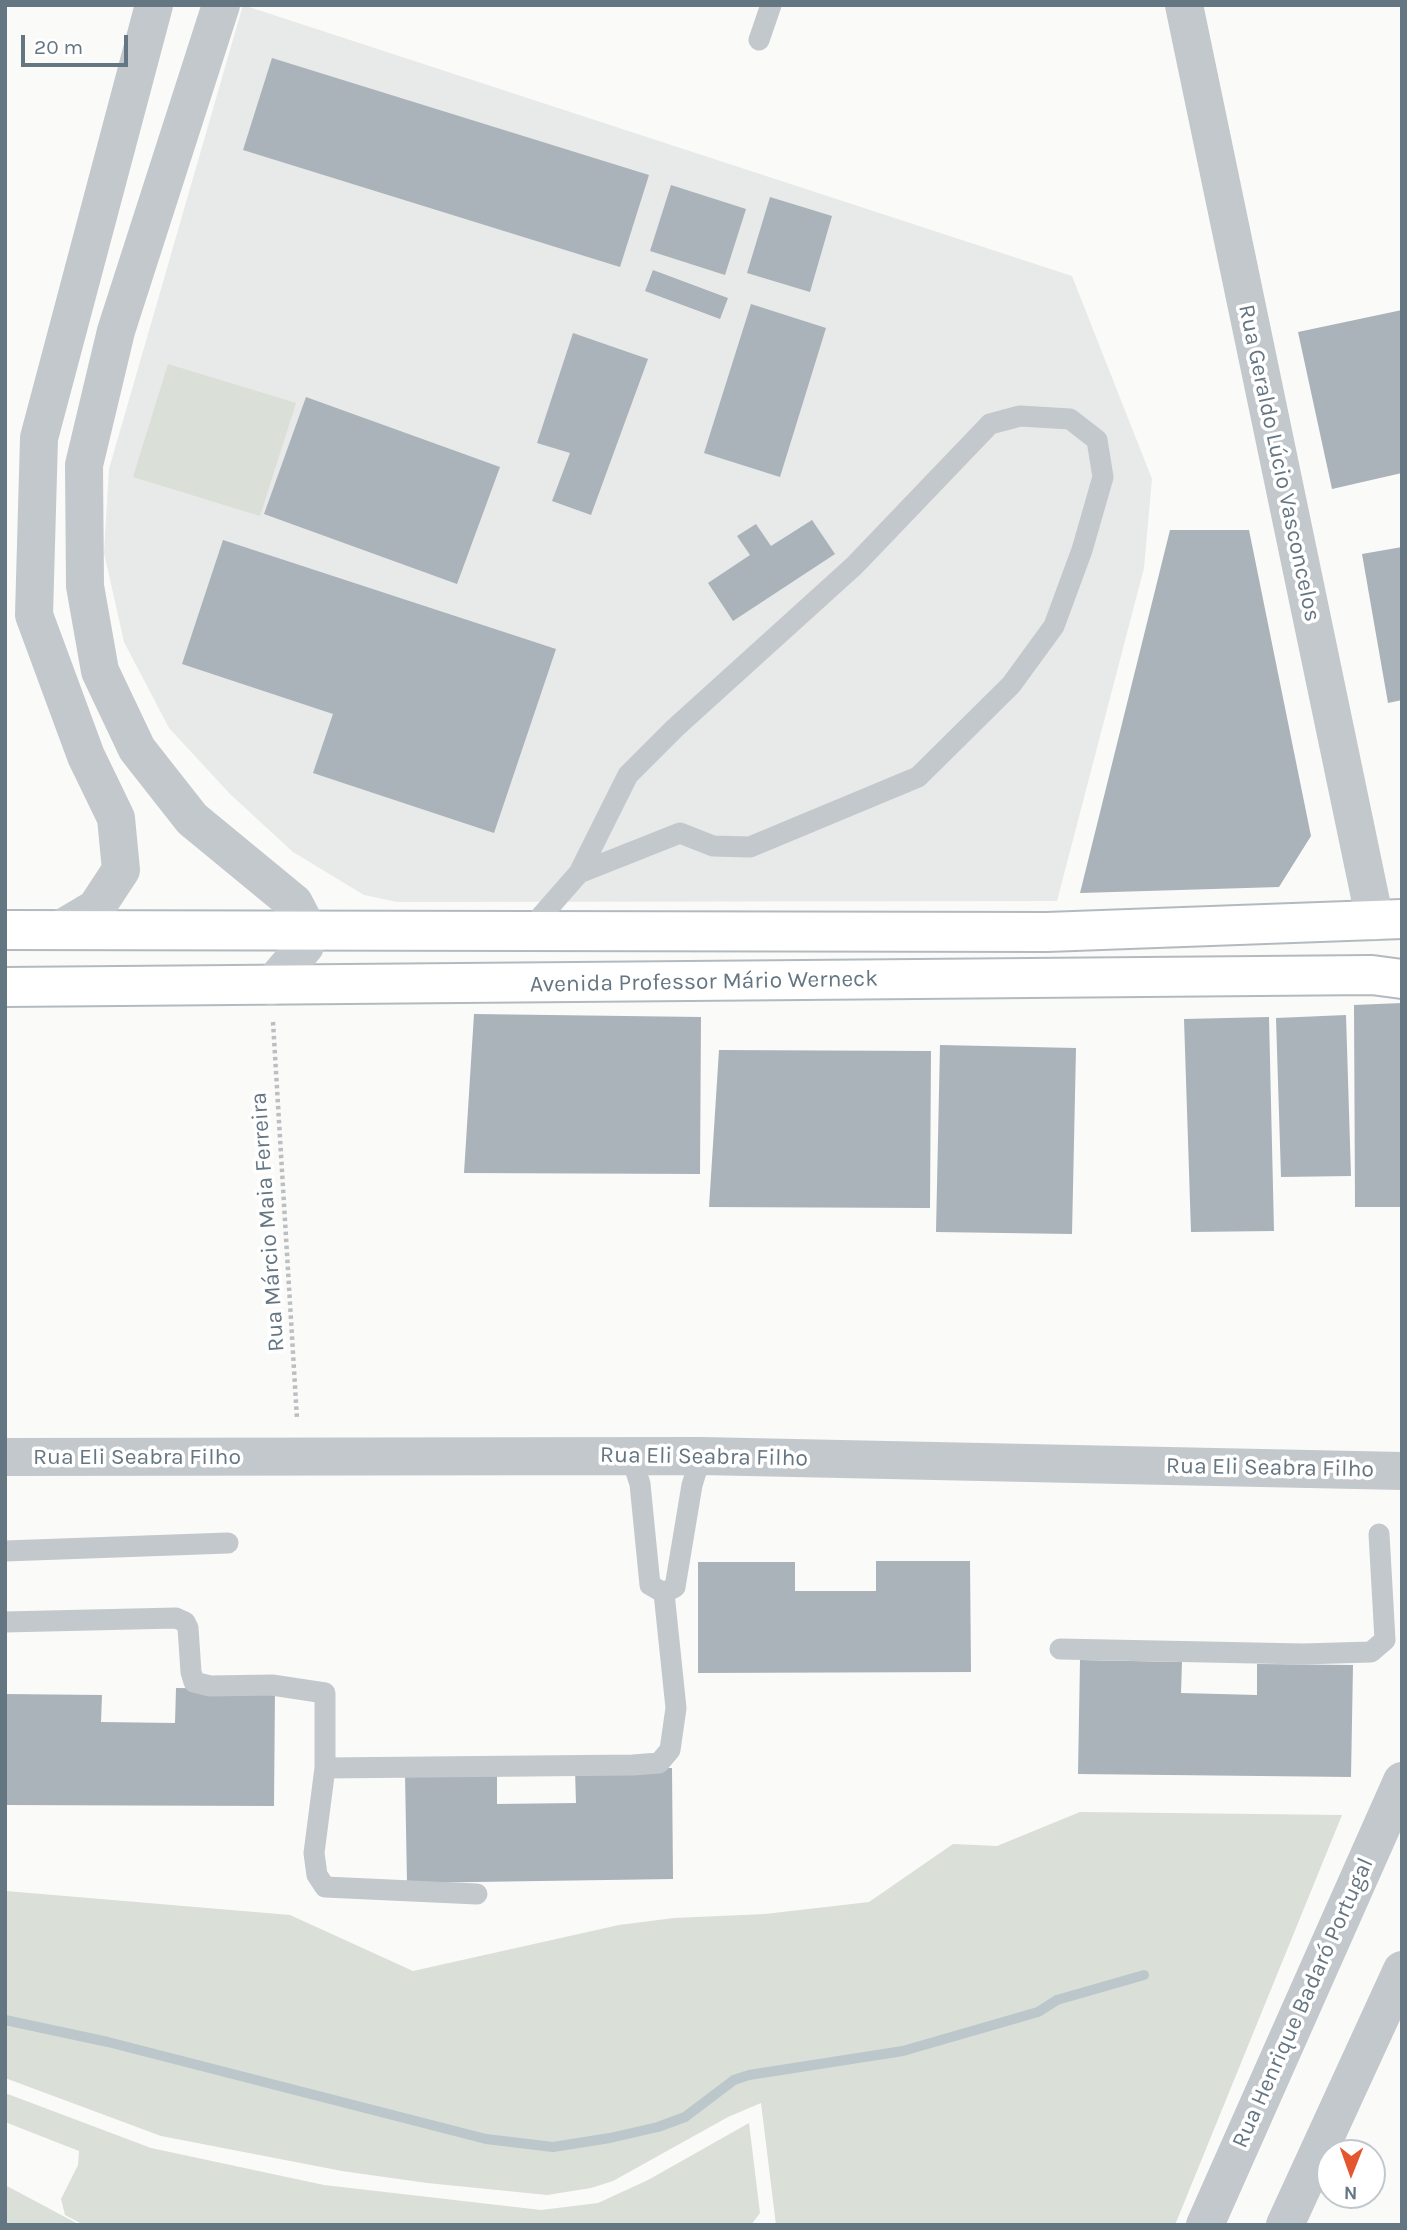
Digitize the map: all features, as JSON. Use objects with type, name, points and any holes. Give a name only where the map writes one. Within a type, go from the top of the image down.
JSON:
[{"type":"main road","name":"Avenida Professor Mário Werneck","points":[[5,930],[1047,932],[1388,920]]},
{"type":"main road","name":"Avenida Professor Mário Werneck","points":[[5,987],[1358,975],[1402,979]]},
{"type":"street","points":[[59,930],[96,908],[121,870],[116,818],[86,755],[34,615],[39,438],[155,5]]},
{"type":"street","points":[[221,5],[116,331],[84,465],[85,586],[100,671],[137,749],[192,819],[294,903],[309,932],[305,946],[271,986]]},
{"type":"street","name":"Rua Geraldo Lúcio Vasconcelos","points":[[1184,5],[1388,920]]},
{"type":"street","name":"Rua Eli Seabra Filho","points":[[5,1457],[701,1456],[1402,1471]]},
{"type":"street","name":"Rua Henrique Badaró Portugal","points":[[1205,2225],[1402,1781]]},
{"type":"street","points":[[1294,2216],[1402,1970]]},
{"type":"lane","points":[[759,40],[771,5]]},
{"type":"lane","points":[[529,930],[579,873],[628,775],[675,728],[854,566],[990,424],[1020,416],[1070,419],[1097,440],[1103,477],[1082,550],[1054,626],[1011,685],[918,777],[750,847],[713,846],[680,833],[579,873]]},
{"type":"lane","points":[[631,1456],[640,1484],[650,1585],[664,1593]]},
{"type":"lane","points":[[664,1593],[675,1587],[692,1485],[701,1456]]},
{"type":"lane","points":[[1060,1649],[1303,1654],[1370,1652],[1385,1640],[1379,1534]]},
{"type":"lane","points":[[5,1551],[228,1543]]},
{"type":"lane","points":[[325,1768],[659,1763],[670,1750],[676,1708],[664,1593]]},
{"type":"lane","points":[[5,1622],[176,1618],[185,1622],[188,1628],[194,1682],[209,1686],[272,1685],[326,1693],[325,1768],[314,1853],[317,1875],[326,1887],[477,1894]]},
{"type":"path","name":"Rua Márcio Maia Ferreira","points":[[271,986],[300,1456]]},
{"type":"shaded area","points":[[243,5],[1072,276],[1152,479],[1144,568],[1057,901],[397,902],[364,895],[293,852],[230,794],[169,728],[124,642],[104,553],[109,469]]},
{"type":"shaded area","points":[[168,364],[296,403],[260,516],[133,477]]},
{"type":"shaded area","points":[[1080,1812],[1342,1815],[1175,2225],[776,2225],[761,2103],[728,2117],[613,2181],[591,2188],[547,2195],[342,2171],[161,2136],[5,2078],[5,1889],[290,1915],[413,1971],[619,1925],[674,1918],[765,1914],[869,1902],[953,1844],[997,1846]]},
{"type":"shaded area","points":[[5,2093],[151,2148],[324,2185],[541,2210],[598,2203],[648,2180],[749,2123],[760,2213],[751,2225],[84,2225],[65,2215],[61,2199],[78,2165],[79,2151],[5,2122]]},
{"type":"shaded area","points":[[5,2185],[80,2225],[5,2225]]},
{"type":"building","points":[[272,58],[649,175],[620,267],[243,150]]},
{"type":"building","points":[[671,185],[746,209],[725,275],[650,251]]},
{"type":"building","points":[[770,197],[832,216],[810,292],[747,273]]},
{"type":"building","points":[[653,270],[728,298],[720,319],[645,291]]},
{"type":"building","points":[[751,304],[826,328],[780,477],[704,453]]},
{"type":"building","points":[[1402,310],[1402,473],[1332,489],[1298,332]]},
{"type":"building","points":[[573,333],[648,359],[591,515],[552,501],[570,453],[537,443]]},
{"type":"building","points":[[306,397],[500,467],[457,584],[264,514]]},
{"type":"building","points":[[812,520],[835,554],[733,621],[708,583],[750,555],[737,536],[756,524],[771,546]]},
{"type":"building","points":[[1170,530],[1249,530],[1311,836],[1279,887],[1080,893]]},
{"type":"building","points":[[223,540],[556,649],[494,833],[313,773],[333,714],[182,664]]},
{"type":"building","points":[[1402,547],[1402,700],[1388,703],[1362,554]]},
{"type":"building","points":[[1402,1003],[1402,1207],[1355,1207],[1354,1005]]},
{"type":"building","points":[[474,1014],[701,1017],[700,1174],[464,1173]]},
{"type":"building","points":[[1346,1015],[1351,1176],[1281,1177],[1276,1018]]},
{"type":"building","points":[[1269,1017],[1274,1231],[1191,1232],[1184,1019]]},
{"type":"building","points":[[940,1045],[1076,1048],[1072,1234],[936,1232]]},
{"type":"building","points":[[719,1050],[931,1051],[930,1208],[709,1207]]},
{"type":"building","points":[[876,1561],[970,1561],[971,1672],[698,1673],[698,1562],[795,1562],[795,1591],[876,1591]]},
{"type":"building","points":[[1080,1660],[1182,1662],[1181,1693],[1257,1695],[1257,1664],[1353,1665],[1351,1777],[1078,1774]]},
{"type":"building","points":[[176,1688],[275,1689],[274,1806],[5,1805],[5,1694],[102,1695],[101,1722],[175,1723]]},
{"type":"building","points":[[672,1768],[673,1879],[407,1883],[405,1774],[497,1773],[497,1804],[576,1803],[575,1770]]},
{"type":"waterway","points":[[5,2020],[108,2042],[486,2139],[553,2147],[658,2127],[685,2117],[734,2080],[749,2075],[903,2051],[1038,2012],[1057,2000],[1144,1975]]}]
